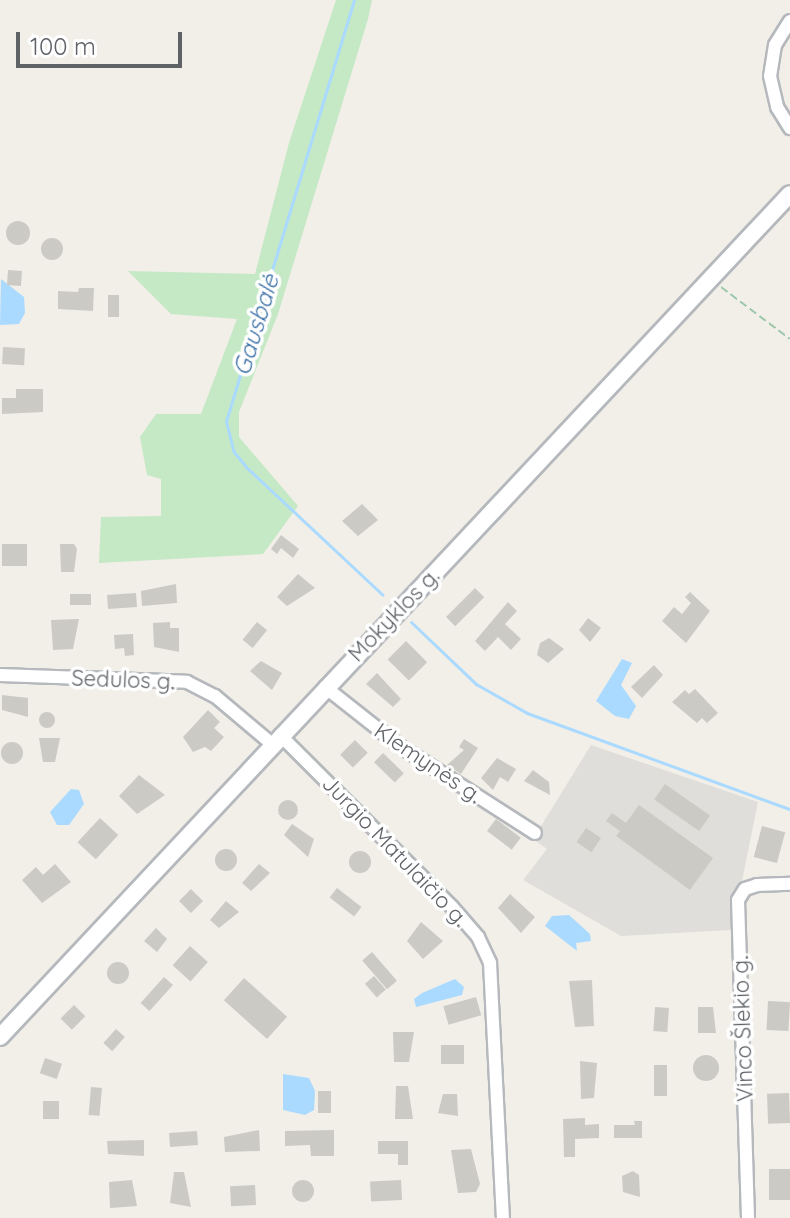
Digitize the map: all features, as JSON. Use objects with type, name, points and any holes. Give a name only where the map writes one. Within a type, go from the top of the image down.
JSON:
[{"type":"main road","name":"Mokyklos g.","points":[[1,1036],[790,194]]},
{"type":"street","points":[[790,21],[775,45],[770,76],[777,107],[790,128]]},
{"type":"street","name":"Sedulos g.","points":[[0,675],[187,682],[215,696],[276,740]]},
{"type":"street","name":"Klemynės g.","points":[[325,687],[401,747],[535,833]]},
{"type":"street","name":"Jurgio Matulaičio g.","points":[[276,740],[452,907],[478,937],[490,963],[503,1218]]},
{"type":"street","name":"Vinco Šlekio g.","points":[[748,1218],[738,900],[745,889],[757,885],[790,884]]},
{"type":"path","points":[[711,277],[790,339]]},
{"type":"shaded area","points":[[591,745],[758,802],[742,881],[732,897],[731,930],[621,936],[523,880],[547,849],[533,839]]},
{"type":"green space","points":[[336,0],[372,0],[278,314],[239,412],[239,437],[298,506],[263,554],[99,563],[101,517],[161,516],[161,479],[147,475],[140,437],[156,414],[201,414],[237,319],[171,314],[128,271],[255,274],[289,143]]},
{"type":"water","points":[[1,279],[24,297],[25,313],[19,324],[0,325]]},
{"type":"water","points":[[622,659],[632,663],[621,685],[636,706],[629,719],[615,716],[596,701]]},
{"type":"water","points":[[71,789],[79,790],[84,804],[69,825],[57,825],[50,812]]},
{"type":"water","points":[[569,915],[590,934],[591,941],[576,943],[577,951],[545,926],[552,916]]},
{"type":"water","points":[[455,979],[464,987],[462,995],[416,1007],[414,999],[422,993]]},
{"type":"water","points":[[283,1074],[309,1078],[315,1091],[314,1110],[305,1115],[283,1110]]},
{"type":"building","points":[[18,221],[29,228],[30,233],[23,244],[18,245],[7,238],[6,233],[13,222]]},
{"type":"building","points":[[52,238],[60,241],[63,249],[60,257],[52,260],[44,257],[41,249],[44,241]]},
{"type":"building","points":[[8,270],[22,271],[21,286],[7,285]]},
{"type":"building","points":[[79,288],[94,288],[93,311],[58,309],[58,291],[78,292]]},
{"type":"building","points":[[108,295],[119,295],[119,317],[108,317]]},
{"type":"building","points":[[3,347],[25,348],[24,365],[2,364]]},
{"type":"building","points":[[16,389],[43,389],[43,412],[2,414],[2,398],[16,398]]},
{"type":"building","points":[[362,504],[378,520],[358,536],[342,521]]},
{"type":"building","points":[[281,535],[299,549],[293,558],[281,548],[277,554],[271,549]]},
{"type":"building","points":[[2,544],[27,544],[27,566],[2,566]]},
{"type":"building","points":[[60,544],[74,544],[77,549],[74,572],[61,572]]},
{"type":"building","points":[[298,574],[315,588],[287,606],[277,597]]},
{"type":"building","points":[[176,584],[177,603],[142,606],[141,591]]},
{"type":"building","points":[[475,588],[484,597],[455,626],[446,617]]},
{"type":"building","points":[[690,592],[710,611],[686,643],[662,621],[674,607],[682,614],[691,603],[685,597]]},
{"type":"building","points":[[136,593],[137,607],[108,609],[107,595]]},
{"type":"building","points":[[70,594],[91,594],[91,605],[70,605]]},
{"type":"building","points":[[508,602],[517,611],[505,624],[521,639],[511,650],[498,637],[485,651],[475,641]]},
{"type":"building","points":[[588,618],[601,628],[590,642],[579,630]]},
{"type":"building","points":[[79,619],[73,649],[53,650],[51,620]]},
{"type":"building","points":[[170,622],[170,628],[179,628],[179,652],[154,647],[153,623]]},
{"type":"building","points":[[257,622],[267,630],[253,648],[243,640]]},
{"type":"building","points":[[133,634],[134,655],[125,656],[124,648],[115,649],[114,635]]},
{"type":"building","points":[[549,638],[564,649],[548,663],[537,655],[540,643]]},
{"type":"building","points":[[406,641],[427,662],[409,681],[388,659]]},
{"type":"building","points":[[261,661],[282,673],[272,690],[250,671]]},
{"type":"building","points":[[654,665],[663,675],[642,698],[631,687]]},
{"type":"building","points":[[377,673],[401,699],[393,707],[366,684]]},
{"type":"building","points":[[695,689],[718,713],[707,723],[702,718],[697,723],[672,702],[685,690],[689,694]]},
{"type":"building","points":[[2,695],[28,698],[28,717],[2,710]]},
{"type":"building","points":[[208,710],[220,722],[214,728],[224,737],[211,751],[205,747],[193,752],[183,737]]},
{"type":"building","points":[[44,712],[50,712],[55,720],[53,726],[44,728],[39,723],[39,717]]},
{"type":"building","points":[[39,738],[60,738],[55,762],[43,762]]},
{"type":"building","points":[[464,739],[478,748],[461,774],[447,765],[464,750],[459,747]]},
{"type":"building","points":[[355,740],[368,753],[353,768],[340,755]]},
{"type":"building","points":[[12,742],[20,745],[23,753],[20,761],[12,764],[4,761],[1,753],[4,745]]},
{"type":"building","points":[[383,753],[404,773],[395,782],[374,762]]},
{"type":"building","points":[[497,758],[516,769],[508,782],[500,777],[493,790],[481,778]]},
{"type":"building","points":[[533,770],[549,782],[550,795],[524,781]]},
{"type":"building","points":[[139,775],[165,795],[137,814],[119,796]]},
{"type":"building","points":[[665,784],[710,816],[699,831],[654,800]]},
{"type":"building","points":[[288,800],[295,803],[298,810],[295,817],[288,820],[281,817],[278,810],[281,803]]},
{"type":"building","points":[[639,805],[713,858],[690,890],[616,836],[620,831],[606,821],[612,813],[626,823]]},
{"type":"building","points":[[100,818],[118,835],[96,859],[77,842]]},
{"type":"building","points":[[496,819],[521,838],[512,850],[487,831]]},
{"type":"building","points":[[292,824],[314,839],[308,857],[284,835]]},
{"type":"building","points":[[762,826],[785,832],[777,863],[754,857]]},
{"type":"building","points":[[586,828],[601,838],[591,852],[576,842]]},
{"type":"building","points":[[226,849],[237,860],[226,871],[215,860]]},
{"type":"building","points":[[360,851],[371,862],[360,873],[349,862]]},
{"type":"building","points":[[55,864],[71,882],[42,903],[22,880],[36,867],[43,875]]},
{"type":"building","points":[[259,864],[270,873],[251,891],[242,883]]},
{"type":"building","points":[[337,888],[361,907],[354,917],[330,897]]},
{"type":"building","points":[[191,889],[203,901],[191,913],[179,901]]},
{"type":"building","points":[[510,894],[535,917],[521,933],[498,908]]},
{"type":"building","points":[[226,901],[239,912],[219,928],[210,920]]},
{"type":"building","points":[[421,922],[443,941],[423,959],[407,941]]},
{"type":"building","points":[[156,928],[167,939],[157,952],[144,941]]},
{"type":"building","points":[[190,946],[208,962],[190,981],[173,965]]},
{"type":"building","points":[[372,952],[397,981],[387,989],[362,961]]},
{"type":"building","points":[[118,962],[129,973],[118,984],[107,973]]},
{"type":"building","points":[[374,976],[386,990],[377,997],[365,984]]},
{"type":"building","points":[[164,977],[173,985],[149,1011],[141,1003]]},
{"type":"building","points":[[244,978],[287,1017],[267,1039],[224,1000]]},
{"type":"building","points":[[592,980],[594,1026],[575,1027],[569,981]]},
{"type":"building","points":[[476,997],[481,1015],[449,1025],[443,1006]]},
{"type":"building","points":[[768,1001],[790,1002],[788,1031],[766,1030]]},
{"type":"building","points":[[74,1005],[85,1016],[72,1030],[61,1018]]},
{"type":"building","points":[[655,1007],[669,1008],[667,1032],[653,1031]]},
{"type":"building","points":[[698,1007],[713,1007],[716,1033],[698,1033]]},
{"type":"building","points":[[116,1029],[125,1037],[112,1051],[103,1043]]},
{"type":"building","points":[[393,1032],[414,1032],[409,1062],[394,1062]]},
{"type":"building","points":[[441,1045],[464,1045],[464,1064],[441,1064]]},
{"type":"building","points":[[706,1055],[715,1059],[719,1068],[715,1077],[706,1081],[697,1077],[693,1068],[697,1059]]},
{"type":"building","points":[[45,1058],[62,1064],[57,1079],[40,1073]]},
{"type":"building","points":[[580,1061],[597,1063],[594,1098],[581,1099]]},
{"type":"building","points":[[654,1065],[667,1065],[667,1096],[654,1096]]},
{"type":"building","points":[[396,1086],[408,1086],[413,1119],[395,1119]]},
{"type":"building","points":[[91,1087],[102,1088],[100,1116],[89,1115]]},
{"type":"building","points":[[318,1091],[331,1091],[331,1113],[318,1113]]},
{"type":"building","points":[[789,1093],[790,1123],[768,1124],[767,1094]]},
{"type":"building","points":[[443,1094],[457,1094],[458,1116],[438,1113]]},
{"type":"building","points":[[43,1101],[59,1101],[59,1119],[43,1119]]},
{"type":"building","points":[[585,1118],[585,1125],[599,1124],[599,1138],[575,1139],[575,1157],[564,1157],[563,1119]]},
{"type":"building","points":[[634,1121],[642,1121],[642,1138],[614,1138],[614,1125],[635,1125]]},
{"type":"building","points":[[259,1130],[260,1151],[225,1152],[224,1137]]},
{"type":"building","points":[[334,1130],[334,1156],[311,1156],[310,1145],[285,1146],[285,1131]]},
{"type":"building","points":[[197,1131],[198,1145],[170,1147],[169,1133]]},
{"type":"building","points":[[144,1140],[144,1156],[108,1154],[107,1141]]},
{"type":"building","points":[[378,1141],[408,1141],[408,1165],[398,1165],[398,1154],[378,1154]]},
{"type":"building","points":[[471,1149],[480,1184],[476,1192],[458,1193],[451,1150]]},
{"type":"building","points":[[769,1169],[790,1169],[790,1200],[769,1200]]},
{"type":"building","points":[[633,1171],[639,1175],[640,1197],[623,1192],[622,1176]]},
{"type":"building","points":[[174,1172],[184,1172],[191,1207],[170,1203]]},
{"type":"building","points":[[132,1180],[137,1206],[110,1208],[109,1182]]},
{"type":"building","points":[[299,1180],[307,1180],[314,1191],[307,1202],[299,1202],[292,1195],[292,1187]]},
{"type":"building","points":[[401,1180],[402,1200],[371,1202],[370,1182]]},
{"type":"building","points":[[255,1185],[256,1205],[231,1206],[230,1186]]},
{"type":"waterway","name":"Gausbalė","points":[[354,0],[226,421],[234,452],[246,467],[383,595]]},
{"type":"waterway","name":"Gausbalė","points":[[411,622],[476,684],[527,713],[790,809]]}]
